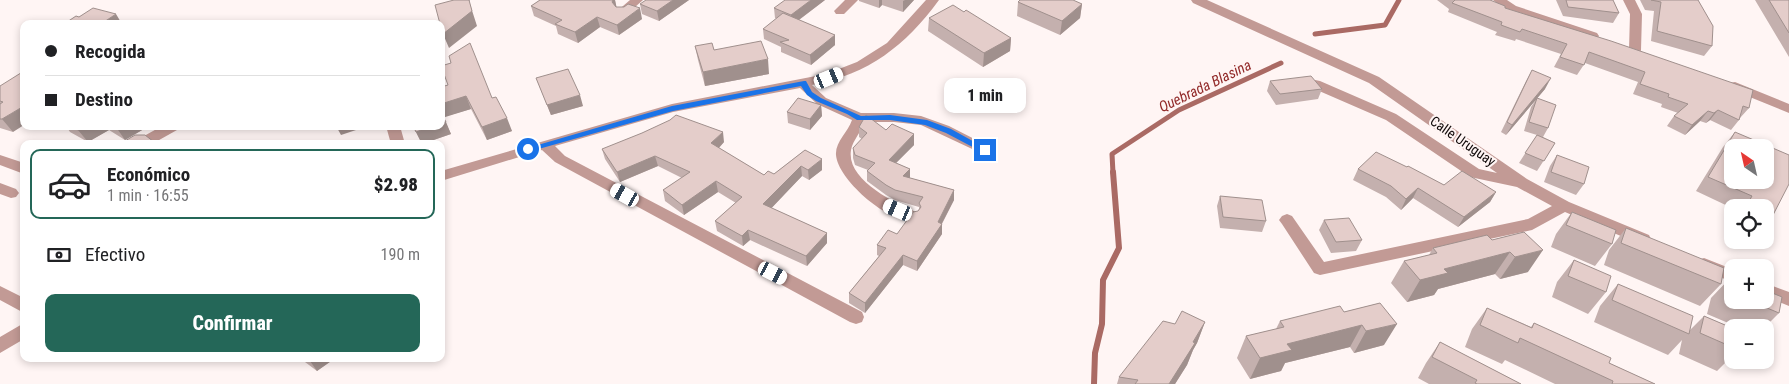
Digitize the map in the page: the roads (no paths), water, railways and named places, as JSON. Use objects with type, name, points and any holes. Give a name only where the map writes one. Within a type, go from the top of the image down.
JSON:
[{"type":"street","points":[[622,12],[638,0]]},
{"type":"street","points":[[840,11],[852,0]]},
{"type":"street","points":[[445,175],[672,108],[829,78],[862,65],[892,46],[933,0]]},
{"type":"street","name":"Calle Uruguay","points":[[1197,0],[1374,80],[1522,183],[1564,206],[1653,243]]},
{"type":"street","points":[[1500,0],[1512,9],[1607,40]]},
{"type":"street","points":[[1629,0],[1636,14],[1630,48],[1648,54]]},
{"type":"street","points":[[1723,81],[1749,90],[1789,109]]},
{"type":"street","points":[[804,83],[809,93],[818,100],[850,112],[859,118],[890,117],[927,122],[985,150]]},
{"type":"street","points":[[1315,84],[1392,117],[1475,173],[1522,183]]},
{"type":"street","points":[[859,118],[859,126],[844,149],[845,163],[866,193],[886,205],[911,216]]},
{"type":"street","points":[[148,140],[166,130]]},
{"type":"street","points":[[545,144],[560,159],[569,164],[673,221],[856,316]]},
{"type":"street","points":[[0,160],[20,168]]},
{"type":"street","points":[[1288,220],[1320,269],[1532,224],[1564,206]]},
{"type":"street","points":[[1688,258],[1724,273]]},
{"type":"street","points":[[0,292],[20,304]]},
{"type":"street","points":[[1774,294],[1789,300]]},
{"type":"street","points":[[0,346],[20,333]]},
{"type":"waterway","name":"Quebrada Blasina","points":[[1315,34],[1385,25],[1399,0]]},
{"type":"waterway","name":"Quebrada Blasina","points":[[1113,173],[1112,154],[1179,110],[1281,63]]},
{"type":"waterway","name":"Quebrada Blasina","points":[[1094,384],[1095,353],[1102,324],[1103,280],[1119,248],[1113,172]]}]
